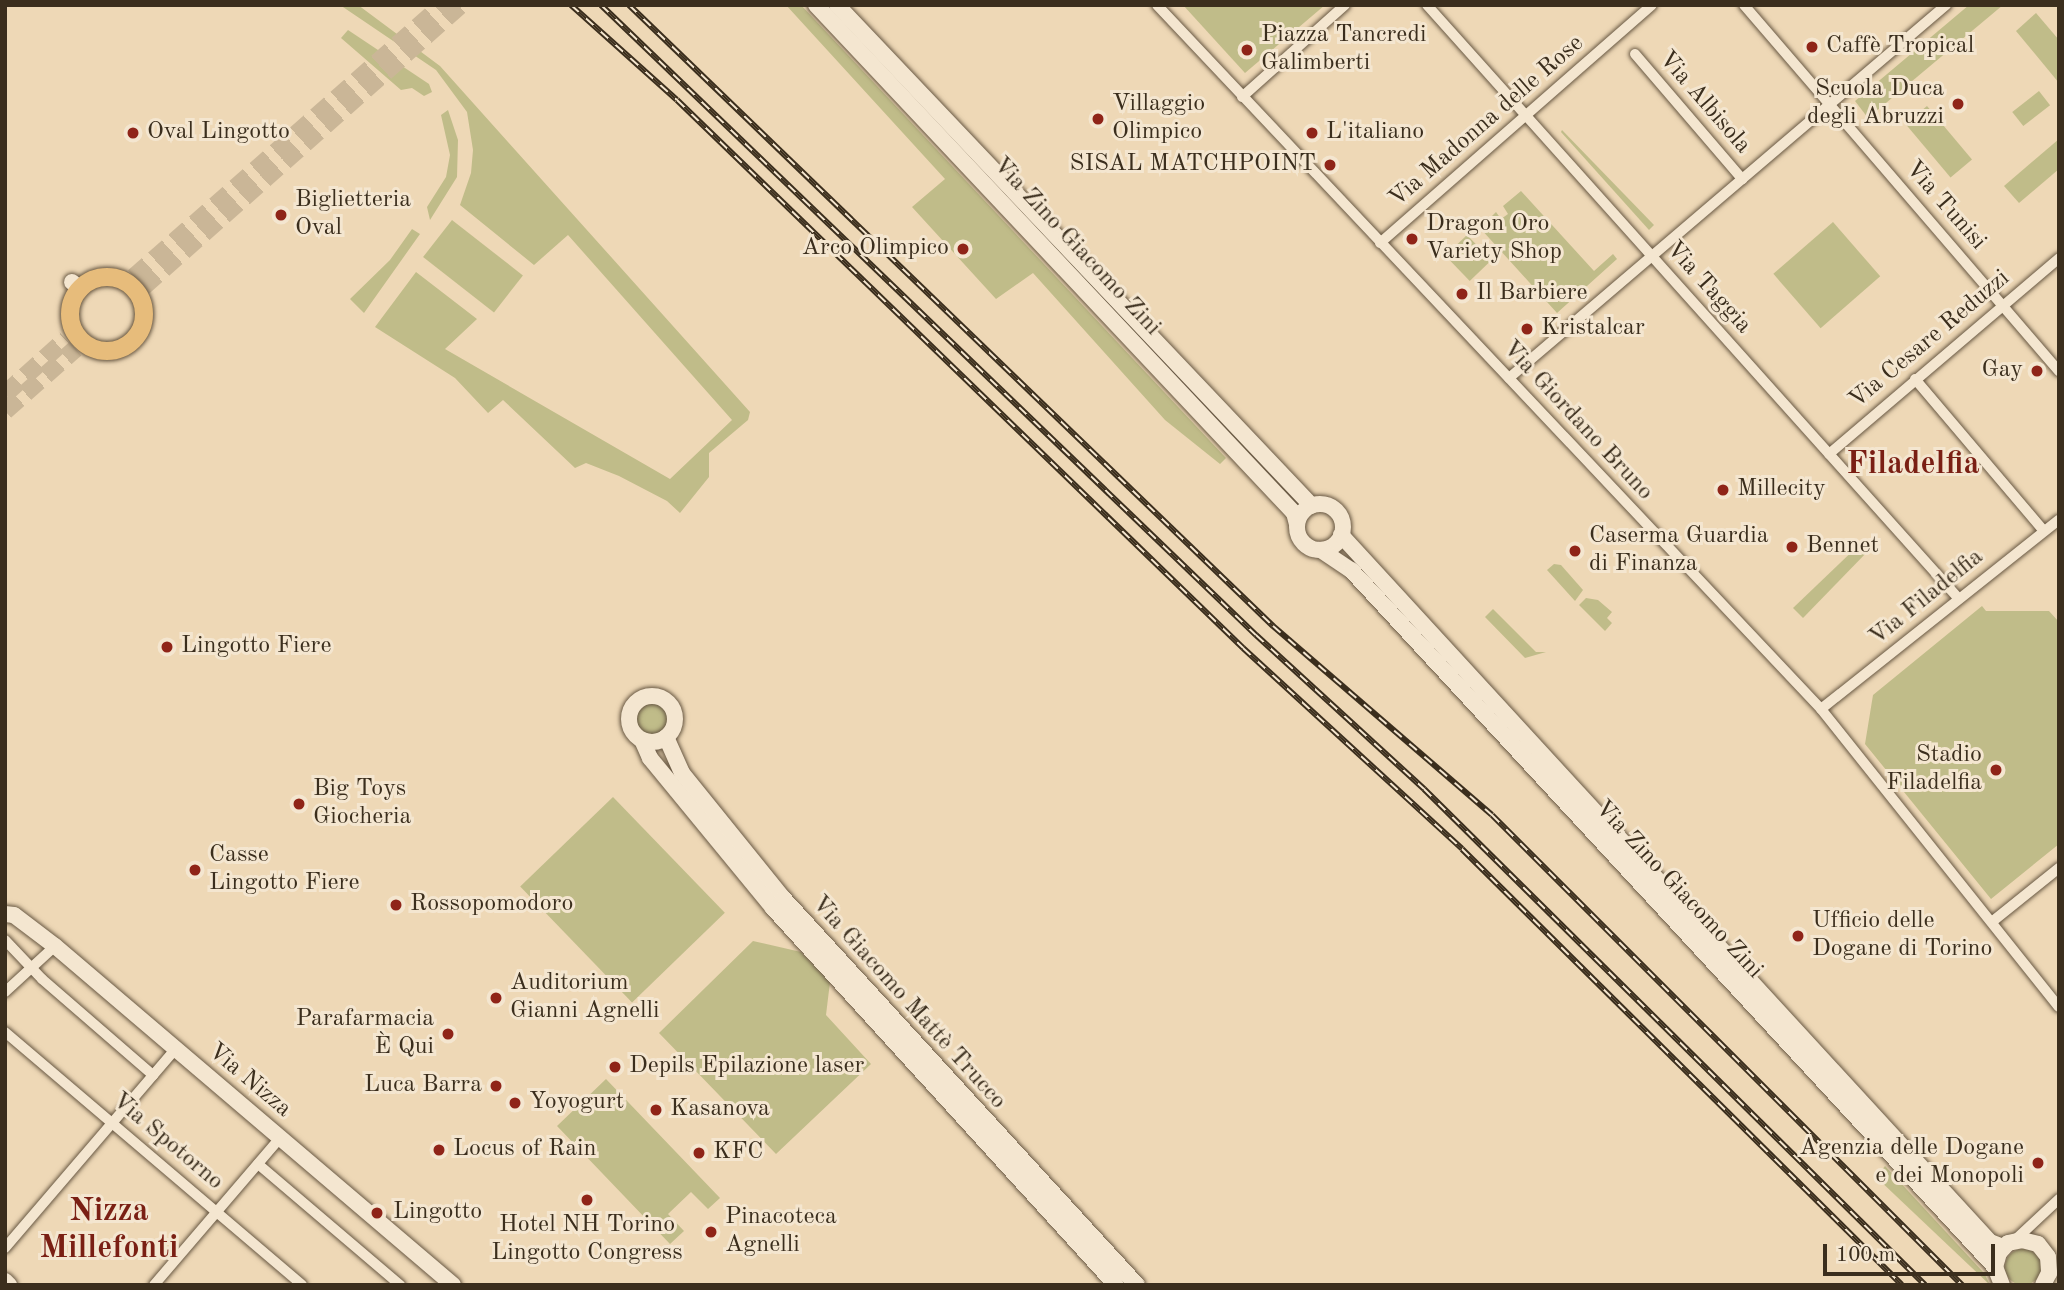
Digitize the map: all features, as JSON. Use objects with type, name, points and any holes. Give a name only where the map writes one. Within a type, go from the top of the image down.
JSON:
[{"type":"main road","points":[[102,277],[135,285],[143,318],[131,341],[102,350],[75,340],[70,314],[76,285],[102,277]]},
{"type":"street","name":"Via Zino Giacomo Zini","points":[[817,5],[1294,513],[1297,524]]},
{"type":"street","name":"Via Zino Giacomo Zini","points":[[837,5],[1312,506]]},
{"type":"street","name":"Via Giordano Bruno","points":[[1157,5],[1821,709],[2059,1007]]},
{"type":"street","points":[[1242,97],[1345,5]]},
{"type":"street","name":"Via Taggia","points":[[1427,5],[1959,599]]},
{"type":"street","name":"Via Madonna delle Rose","points":[[1380,243],[1652,5]]},
{"type":"street","name":"Via Tunisi","points":[[1744,5],[2059,372]]},
{"type":"street","points":[[1509,378],[1946,5]]},
{"type":"street","name":"Via Albisola","points":[[1635,54],[1742,179]]},
{"type":"street","name":"Via Cesare Reduzzi","points":[[1829,454],[2059,258]]},
{"type":"street","points":[[1915,379],[2044,531]]},
{"type":"street","points":[[1325,505],[1336,511],[1342,522],[1341,535],[1334,545],[1321,550],[1304,543],[1297,524],[1312,506],[1325,505]]},
{"type":"street","name":"Via Filadelfia","points":[[1821,709],[2059,520]]},
{"type":"street","name":"Via Zino Giacomo Zini","points":[[1341,535],[1990,1242],[2009,1244],[2030,1241],[2044,1250],[2050,1265],[2049,1279]]},
{"type":"street","name":"Via Zino Giacomo Zini","points":[[1321,550],[1351,570],[1995,1267]]},
{"type":"street","points":[[650,696],[665,700],[674,711],[675,723],[666,737],[642,740],[631,729],[630,711],[636,702],[650,696]]},
{"type":"street","name":"Via Giacomo Mattè Trucco","points":[[666,737],[682,773],[783,898],[1137,1285]]},
{"type":"street","name":"Via Giacomo Mattè Trucco","points":[[642,740],[650,758],[773,908],[1116,1285]]},
{"type":"street","points":[[1993,921],[2059,868]]},
{"type":"street","name":"Via Nizza","points":[[8,912],[55,946],[453,1285]]},
{"type":"street","points":[[5,940],[32,968],[153,1075]]},
{"type":"street","points":[[5,992],[55,946]]},
{"type":"street","name":"Via Spotorno","points":[[5,1032],[302,1285]]},
{"type":"street","points":[[5,1248],[175,1050]]},
{"type":"street","points":[[154,1285],[275,1144]]},
{"type":"street","points":[[258,1164],[400,1285]]},
{"type":"street","points":[[2002,1285],[1995,1267],[2009,1244],[2059,1199]]},
{"type":"street","points":[[5,1281],[9,1285]]},
{"type":"shaded area","points":[[340,5],[358,5],[440,66],[750,412],[748,420],[709,453],[709,477],[680,513],[667,501],[619,476],[586,463],[575,468],[503,400],[488,413],[455,378],[375,327],[416,272],[477,319],[445,349],[670,479],[732,420],[568,235],[534,265],[460,205],[471,173],[473,150],[467,112],[436,70]]},
{"type":"shaded area","points":[[786,5],[801,5],[1226,458],[1220,464],[1165,420],[1033,273],[996,299],[912,207],[945,179]]},
{"type":"shaded area","points":[[1183,5],[1325,5],[1245,73]]},
{"type":"shaded area","points":[[1969,5],[2003,5],[1868,118],[1855,101]]},
{"type":"shaded area","points":[[2036,13],[2059,40],[2059,83],[2016,31]]},
{"type":"shaded area","points":[[348,30],[429,84],[432,92],[424,96],[412,88],[401,90],[341,38]]},
{"type":"shaded area","points":[[2039,91],[2050,105],[2023,126],[2012,112]]},
{"type":"shaded area","points":[[1927,106],[1972,160],[1951,178],[1906,124]]},
{"type":"shaded area","points":[[448,110],[458,140],[457,177],[430,220],[427,207],[446,177],[450,155],[441,115]]},
{"type":"shaded area","points":[[1562,130],[1654,225],[1649,230],[1561,132]]},
{"type":"shaded area","points":[[2059,139],[2059,169],[2019,203],[2004,186]]},
{"type":"shaded area","points":[[1521,191],[1594,271],[1613,254],[1617,259],[1557,313],[1480,228],[1496,212],[1501,219],[1508,214],[1503,206]]},
{"type":"shaded area","points":[[452,220],[523,275],[494,312],[423,257]]},
{"type":"shaded area","points":[[1833,222],[1880,276],[1821,328],[1773,274]]},
{"type":"shaded area","points":[[412,229],[420,234],[364,313],[350,299],[390,260]]},
{"type":"shaded area","points":[[1467,235],[1491,260],[1470,281],[1445,256]]},
{"type":"shaded area","points":[[1862,542],[1869,550],[1803,618],[1793,608]]},
{"type":"shaded area","points":[[1554,564],[1561,565],[1583,590],[1575,601],[1547,570]]},
{"type":"shaded area","points":[[1586,598],[1598,600],[1612,612],[1607,618],[1612,623],[1605,631],[1579,605]]},
{"type":"shaded area","name":"Stadio Filadelfia","points":[[1982,606],[1986,611],[2049,611],[2059,622],[2059,844],[1991,899],[1865,744],[1873,695]]},
{"type":"shaded area","points":[[1493,609],[1536,652],[1546,652],[1525,658],[1485,617]]},
{"type":"shaded area","points":[[652,701],[664,707],[670,719],[664,731],[652,737],[640,731],[634,719],[640,707]]},
{"type":"shaded area","points":[[613,797],[725,913],[632,1002],[520,887]]},
{"type":"shaded area","points":[[753,941],[801,952],[830,982],[826,1015],[871,1064],[776,1154],[659,1033]]},
{"type":"shaded area","points":[[606,1079],[720,1198],[708,1209],[691,1192],[668,1214],[684,1231],[670,1244],[557,1126]]},
{"type":"shaded area","points":[[1885,1166],[1984,1273],[1990,1285],[1876,1177]]},
{"type":"shaded area","points":[[2023,1249],[2036,1254],[2041,1267],[2036,1280],[2023,1285],[2010,1280],[2005,1267],[2010,1254]]},
{"type":"tunnel","points":[[134,277],[443,5]]},
{"type":"tunnel","points":[[143,287],[461,5]]},
{"type":"tunnel","points":[[5,394],[66,339]]},
{"type":"tunnel","points":[[5,411],[75,349]]},
{"type":"railway","points":[[571,5],[677,100],[1243,648],[1462,849],[1902,1285]]},
{"type":"railway","points":[[601,5],[1256,635],[1424,789],[1925,1285]]},
{"type":"railway","points":[[629,5],[1273,626],[1492,815],[1962,1285]]},
{"type":"place","name":"Caffè Tropical","points":[[1812,47]]},
{"type":"place","name":"Piazza Tancredi Galimberti","points":[[1247,50]]},
{"type":"place","name":"Scuola Duca degli Abruzzi","points":[[1958,104]]},
{"type":"place","name":"Villaggio Olimpico","points":[[1098,119]]},
{"type":"place","name":"Oval Lingotto","points":[[133,133]]},
{"type":"place","name":"L'italiano","points":[[1312,133]]},
{"type":"place","name":"SISAL MATCHPOINT","points":[[1330,165]]},
{"type":"place","name":"Biglietteria Oval","points":[[281,215]]},
{"type":"place","name":"Dragon Oro Variety Shop","points":[[1412,239]]},
{"type":"place","name":"Arco Olimpico","points":[[963,249]]},
{"type":"place","name":"Il Barbiere","points":[[1462,294]]},
{"type":"place","name":"Kristalcar","points":[[1527,329]]},
{"type":"place","name":"Gay","points":[[2037,371]]},
{"type":"place","name":"Millecity","points":[[1723,490]]},
{"type":"place","name":"Bennet","points":[[1792,547]]},
{"type":"place","name":"Caserma Guardia di Finanza","points":[[1575,551]]},
{"type":"place","name":"Lingotto Fiere","points":[[167,647]]},
{"type":"place","name":"Stadio Filadelfia","points":[[1996,770]]},
{"type":"place","name":"Big Toys Giocheria","points":[[299,804]]},
{"type":"place","name":"Casse Lingotto Fiere","points":[[195,870]]},
{"type":"place","name":"Rossopomodoro","points":[[396,905]]},
{"type":"place","name":"Ufficio delle Dogane di Torino","points":[[1798,936]]},
{"type":"place","name":"Auditorium Gianni Agnelli","points":[[496,998]]},
{"type":"place","name":"Parafarmacia È Qui","points":[[448,1034]]},
{"type":"place","name":"Depils Epilazione laser","points":[[615,1067]]},
{"type":"place","name":"Luca Barra","points":[[496,1086]]},
{"type":"place","name":"Yoyogurt","points":[[515,1103]]},
{"type":"place","name":"Kasanova","points":[[656,1110]]},
{"type":"place","name":"Locus of Rain","points":[[439,1150]]},
{"type":"place","name":"KFC","points":[[699,1153]]},
{"type":"place","name":"Agenzia delle Dogane e dei Monopoli","points":[[2038,1163]]},
{"type":"place","name":"Hotel NH Torino Lingotto Congress","points":[[587,1200]]},
{"type":"place","name":"Lingotto","points":[[377,1213]]},
{"type":"place","name":"Pinacoteca Agnelli","points":[[711,1232]]},
{"type":"district","name":"Filadelfia","points":[[1913,465]]},
{"type":"district","name":"Nizza Millefonti","points":[[109,1232]]}]
